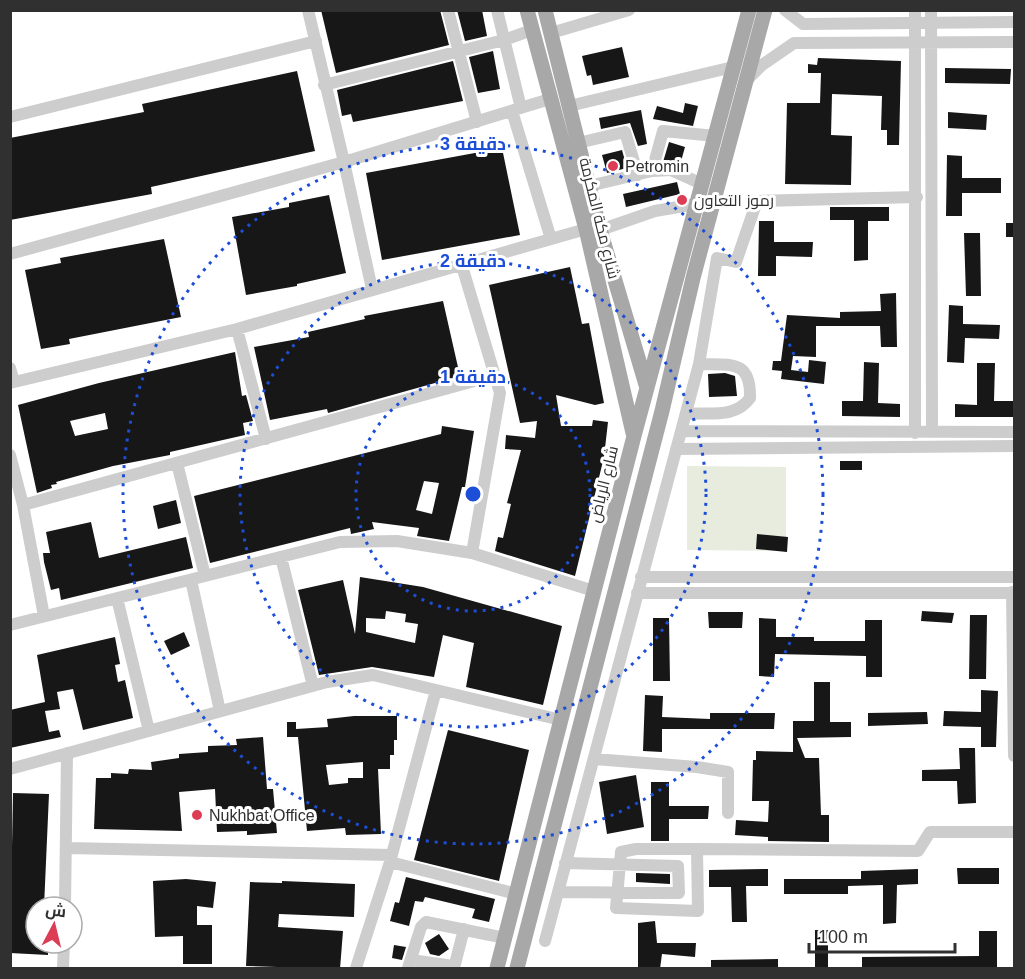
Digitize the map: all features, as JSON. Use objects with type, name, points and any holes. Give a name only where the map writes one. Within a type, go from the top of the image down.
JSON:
[{"type":"main road","name":"شارع مكة المكرمة","points":[[527,10],[549,99],[647,388]]},
{"type":"main road","name":"شارع مكة المكرمة","points":[[545,10],[589,186],[593,230],[634,436]]},
{"type":"main road","name":"شارع الرياض","points":[[497,969],[634,436],[748,10]]},
{"type":"main road","points":[[518,969],[662,411],[693,278],[765,10]]},
{"type":"main road","points":[[532,30],[546,44],[552,38]]},
{"type":"main road","points":[[680,269],[685,278],[693,278]]},
{"type":"main road","points":[[635,350],[647,350],[659,346]]},
{"type":"street","points":[[308,10],[372,289]]},
{"type":"street","points":[[448,10],[477,122]]},
{"type":"street","points":[[497,10],[517,109],[551,239]]},
{"type":"street","points":[[552,38],[630,10]]},
{"type":"street","points":[[785,10],[803,24],[915,24],[931,17],[1014,22]]},
{"type":"street","points":[[915,10],[917,197],[915,433]]},
{"type":"street","points":[[931,17],[932,432]]},
{"type":"street","points":[[802,43],[803,24]]},
{"type":"street","points":[[324,85],[504,40],[532,30]]},
{"type":"street","points":[[10,117],[316,41]]},
{"type":"street","points":[[744,83],[762,65],[794,43],[1014,42]]},
{"type":"street","points":[[569,106],[733,67]]},
{"type":"street","points":[[10,254],[344,162],[549,99]]},
{"type":"street","points":[[652,171],[663,131],[716,136]]},
{"type":"street","points":[[578,143],[625,132],[638,175]]},
{"type":"street","points":[[589,186],[652,171],[670,170],[702,184]]},
{"type":"street","points":[[545,941],[699,364],[717,258],[736,262],[757,201],[917,197]]},
{"type":"street","points":[[10,368],[12,383],[237,329],[551,239],[593,230],[655,211],[696,204]]},
{"type":"street","points":[[462,266],[500,393],[472,553]]},
{"type":"street","points":[[237,329],[266,438]]},
{"type":"street","points":[[686,414],[732,413],[743,408],[750,398],[747,373],[740,367],[699,364]]},
{"type":"street","points":[[23,505],[496,375]]},
{"type":"street","points":[[681,431],[1014,432]]},
{"type":"street","points":[[676,450],[1014,446]]},
{"type":"street","points":[[10,455],[23,505],[44,616]]},
{"type":"street","points":[[177,463],[206,576]]},
{"type":"street","points":[[10,625],[340,542],[398,541],[472,553],[594,591]]},
{"type":"street","points":[[281,557],[313,686]]},
{"type":"street","points":[[641,577],[1014,577]]},
{"type":"street","points":[[191,580],[220,711]]},
{"type":"street","points":[[637,593],[1013,592],[1014,756]]},
{"type":"street","points":[[117,598],[149,731]]},
{"type":"street","points":[[10,769],[313,686],[373,675],[561,720]]},
{"type":"street","points":[[356,969],[391,858],[436,690]]},
{"type":"street","points":[[65,895],[67,753]]},
{"type":"street","points":[[594,759],[696,767],[728,772],[728,813]]},
{"type":"street","points":[[697,849],[698,912],[616,908],[621,852],[625,850],[697,849],[918,851],[930,832],[1014,832]]},
{"type":"street","points":[[67,848],[391,858],[517,894]]},
{"type":"street","points":[[558,892],[679,893],[678,866],[565,863]]},
{"type":"street","points":[[464,929],[454,967],[410,964],[421,927],[426,922],[464,929],[505,938]]},
{"type":"shaded area","points":[[687,466],[786,467],[786,551],[687,550]]},
{"type":"building","points":[[321,10],[440,10],[449,45],[336,73]]},
{"type":"building","points":[[457,10],[482,10],[487,36],[465,41]]},
{"type":"building","points":[[622,47],[629,77],[593,85],[591,75],[587,76],[582,56]]},
{"type":"building","points":[[493,51],[500,89],[478,93],[469,57]]},
{"type":"building","points":[[818,58],[901,61],[899,145],[887,145],[887,130],[881,130],[882,96],[832,94],[831,135],[852,136],[851,185],[785,184],[787,103],[820,103],[821,73],[808,73],[808,64],[817,65]]},
{"type":"building","points":[[453,61],[463,101],[353,122],[351,114],[342,116],[337,90]]},
{"type":"building","points":[[945,68],[1011,69],[1010,84],[945,83]]},
{"type":"building","points":[[297,71],[315,151],[151,187],[152,194],[10,220],[10,138],[144,112],[142,104]]},
{"type":"building","points":[[685,103],[698,106],[693,126],[653,119],[657,106],[683,113]]},
{"type":"building","points":[[641,110],[647,144],[638,146],[630,123],[601,129],[599,118]]},
{"type":"building","points":[[948,112],[987,115],[986,130],[948,128]]},
{"type":"building","points":[[669,142],[685,147],[680,165],[663,162]]},
{"type":"building","points":[[502,148],[520,235],[382,260],[366,173]]},
{"type":"building","points":[[622,150],[627,168],[607,173],[602,155]]},
{"type":"building","points":[[947,155],[962,156],[962,178],[1001,178],[1001,193],[962,193],[962,216],[946,216]]},
{"type":"building","points":[[677,182],[680,194],[626,207],[623,194]]},
{"type":"building","points":[[329,195],[346,273],[297,284],[297,286],[246,295],[232,217],[289,207],[289,203]]},
{"type":"building","points":[[830,207],[889,207],[889,221],[868,221],[868,260],[854,261],[854,220],[830,220]]},
{"type":"building","points":[[759,221],[774,221],[774,242],[813,242],[812,257],[776,256],[776,276],[758,276]]},
{"type":"building","points":[[1006,223],[1014,223],[1014,237],[1006,237]]},
{"type":"building","points":[[964,233],[980,233],[981,296],[966,296]]},
{"type":"building","points":[[164,239],[181,317],[69,339],[70,344],[41,349],[25,270],[61,263],[60,258]]},
{"type":"building","points":[[570,267],[582,324],[589,323],[604,403],[595,405],[556,395],[561,426],[592,426],[593,420],[608,422],[604,457],[575,576],[495,551],[498,537],[503,538],[511,504],[507,503],[521,450],[505,449],[506,435],[535,438],[537,421],[520,423],[489,285]]},
{"type":"building","points":[[896,293],[897,347],[881,347],[880,326],[816,326],[816,357],[793,356],[791,370],[808,372],[809,360],[826,362],[824,384],[781,379],[782,371],[772,370],[773,361],[781,361],[787,315],[840,318],[840,312],[881,311],[880,294]]},
{"type":"building","points":[[443,301],[460,376],[328,413],[327,409],[270,420],[254,347],[309,337],[308,332],[365,319],[364,316]]},
{"type":"building","points":[[949,305],[963,306],[963,324],[1000,325],[999,339],[965,338],[964,363],[947,362]]},
{"type":"building","points":[[235,352],[242,396],[246,395],[253,421],[243,423],[245,435],[170,452],[170,455],[113,466],[56,482],[57,484],[51,485],[52,488],[37,493],[18,405],[99,383]],"holes":[[[105,413],[108,429],[75,436],[70,421]]]},
{"type":"building","points":[[864,362],[879,363],[878,403],[900,404],[900,417],[842,416],[842,401],[863,401]]},
{"type":"building","points":[[977,363],[995,363],[994,401],[1014,401],[1014,417],[955,417],[955,404],[977,405]]},
{"type":"building","points":[[725,373],[735,376],[737,396],[709,397],[708,374]]},
{"type":"building","points":[[442,426],[474,431],[465,487],[462,487],[449,541],[417,536],[419,528],[372,522],[374,529],[351,534],[350,528],[210,563],[194,496],[441,434]],"holes":[[[424,481],[439,483],[432,514],[416,510]]]},
{"type":"building","points":[[840,461],[862,461],[862,470],[840,470]]},
{"type":"building","points":[[176,500],[181,523],[158,529],[153,506]]},
{"type":"building","points":[[91,522],[99,558],[186,537],[193,568],[61,600],[59,588],[51,590],[44,562],[43,553],[50,553],[46,532]]},
{"type":"building","points":[[757,534],[788,537],[787,552],[756,549]]},
{"type":"building","points":[[360,577],[423,587],[562,626],[543,705],[466,687],[474,643],[443,635],[434,677],[372,667],[319,675],[298,590],[343,580],[355,634]],"holes":[[[386,611],[406,614],[405,622],[418,624],[415,643],[366,632],[366,618],[385,619]]]},
{"type":"building","points":[[922,611],[954,613],[952,623],[921,621]]},
{"type":"building","points":[[708,612],[743,612],[742,628],[709,628]]},
{"type":"building","points":[[970,615],[987,615],[986,679],[969,679]]},
{"type":"building","points":[[653,618],[669,618],[670,681],[653,681]]},
{"type":"building","points":[[759,618],[776,619],[776,637],[814,637],[814,641],[865,641],[865,620],[882,620],[882,677],[866,677],[866,656],[775,654],[774,677],[759,676]]},
{"type":"building","points":[[184,632],[190,646],[171,655],[164,641]]},
{"type":"building","points":[[115,637],[120,664],[115,665],[118,682],[125,680],[133,718],[83,730],[73,689],[57,692],[60,709],[45,711],[49,732],[59,730],[61,737],[10,748],[10,710],[45,702],[37,655]]},
{"type":"building","points":[[814,682],[830,682],[830,722],[851,722],[851,737],[797,738],[805,758],[819,758],[821,815],[829,815],[829,842],[768,841],[768,837],[735,835],[736,820],[768,822],[769,801],[752,801],[753,760],[756,760],[756,751],[793,752],[793,721],[814,721]]},
{"type":"building","points":[[981,690],[998,691],[996,747],[981,747],[981,727],[943,726],[944,711],[981,712]]},
{"type":"building","points":[[645,695],[663,696],[662,717],[710,719],[710,713],[775,713],[774,729],[662,729],[662,752],[643,751]]},
{"type":"building","points":[[927,712],[928,724],[868,726],[868,713]]},
{"type":"building","points":[[354,716],[397,716],[397,740],[394,740],[394,755],[390,755],[390,769],[378,769],[381,834],[346,835],[345,828],[307,831],[298,737],[287,737],[287,722],[296,722],[296,729],[328,727],[327,719]],"holes":[[[363,762],[363,778],[348,778],[348,783],[329,785],[326,765]]]},
{"type":"building","points":[[448,730],[529,750],[499,881],[414,860]]},
{"type":"building","points":[[263,737],[267,789],[273,789],[277,833],[247,835],[247,831],[217,832],[215,789],[179,792],[182,831],[94,829],[96,778],[111,778],[111,773],[128,774],[129,769],[152,770],[151,762],[179,758],[179,754],[208,752],[208,746],[237,745],[236,739]]},
{"type":"building","points":[[959,748],[975,748],[976,803],[958,804],[957,781],[922,781],[922,770],[960,769]]},
{"type":"building","points":[[636,775],[644,827],[607,834],[599,782]]},
{"type":"building","points":[[651,782],[669,782],[669,806],[709,806],[708,819],[669,819],[669,841],[651,841]]},
{"type":"building","points":[[13,793],[49,794],[45,895],[24,895],[24,954],[10,953]]},
{"type":"building","points":[[957,868],[999,868],[999,884],[958,884]]},
{"type":"building","points":[[768,869],[768,886],[746,886],[747,922],[732,922],[731,887],[709,887],[709,870]]},
{"type":"building","points":[[918,869],[918,884],[897,885],[896,923],[883,924],[883,885],[848,886],[848,894],[784,894],[784,879],[861,879],[861,871]]},
{"type":"building","points":[[636,873],[670,874],[670,884],[636,882]]},
{"type":"building","points":[[406,877],[495,899],[489,922],[472,918],[475,909],[425,897],[423,902],[415,901],[409,926],[390,921],[395,902],[399,903]]},
{"type":"building","points":[[186,879],[216,882],[213,908],[197,906],[197,925],[212,925],[212,964],[183,964],[183,936],[155,937],[153,881]]},
{"type":"building","points":[[282,881],[355,884],[354,917],[279,914],[278,927],[343,931],[340,969],[246,966],[250,882],[282,883]]},
{"type":"building","points":[[655,921],[657,943],[696,943],[695,957],[662,954],[660,969],[638,969],[638,923]]},
{"type":"building","points":[[815,930],[828,930],[828,969],[815,969]]},
{"type":"building","points":[[979,931],[997,931],[997,969],[862,969],[862,957],[979,956]]},
{"type":"building","points":[[439,934],[449,949],[439,956],[430,954],[425,943]]},
{"type":"building","points":[[394,945],[406,947],[402,960],[392,958]]},
{"type":"building","points":[[778,959],[778,969],[711,969],[711,960]]},
{"type":"place","name":"Petromin","points":[[613,166]]},
{"type":"place","name":"رموز التعاون","points":[[682,200]]},
{"type":"place","name":"Nukhbat Office","points":[[197,815]]}]
